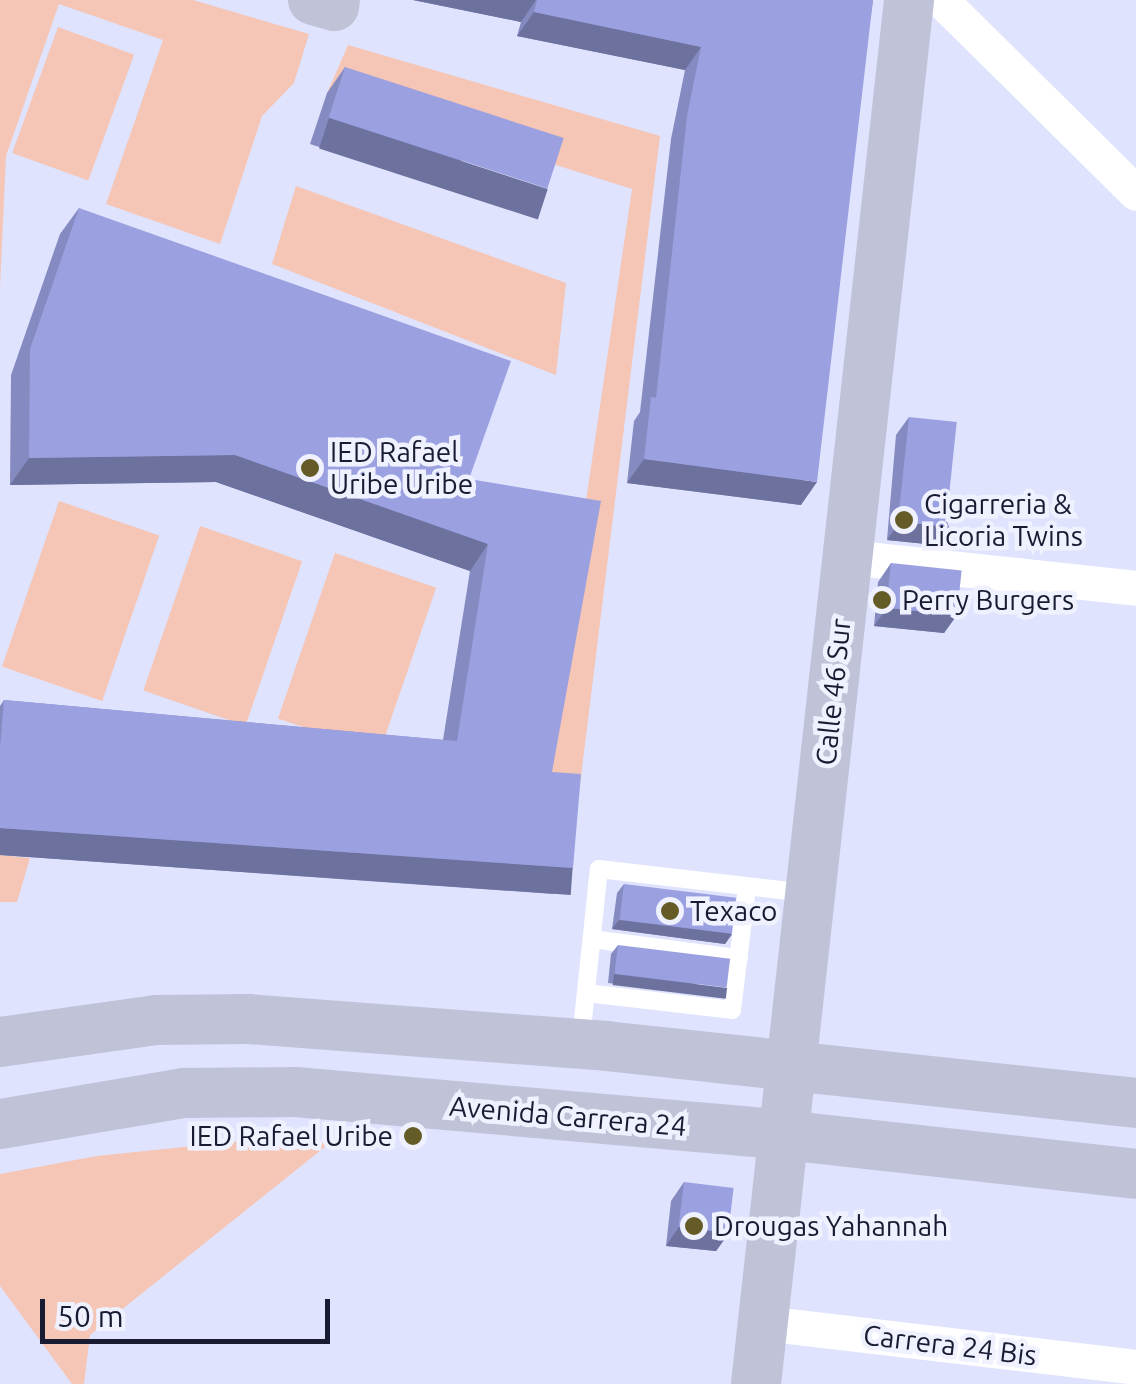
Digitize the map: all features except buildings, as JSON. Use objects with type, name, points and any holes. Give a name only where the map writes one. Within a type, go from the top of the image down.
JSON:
[{"type":"main road","name":"Calle 46 Sur","points":[[756,1384],[910,0]]},
{"type":"main road","points":[[0,1042],[156,1020],[248,1019],[581,1044],[1136,1103]]},
{"type":"main road","name":"Avenida Carrera 24","points":[[0,1124],[116,1102],[243,1090],[784,1136],[1136,1174]]},
{"type":"street","points":[[941,0],[1136,194]]},
{"type":"street","points":[[848,557],[1136,588]]},
{"type":"street","name":"Carrera 24 Bis","points":[[763,1324],[1136,1367]]},
{"type":"lane","points":[[581,1044],[599,869],[811,894]]},
{"type":"lane","points":[[586,993],[732,1010],[748,886]]},
{"type":"lane","points":[[592,940],[739,958]]},
{"type":"shaded area","points":[[0,0],[193,0],[309,34],[294,83],[262,116],[220,244],[106,204],[163,40],[59,4],[6,156],[0,288]]},
{"type":"shaded area","points":[[58,27],[134,55],[88,181],[12,153]]},
{"type":"shaded area","points":[[348,45],[660,136],[578,801],[533,799],[582,528],[632,189],[327,93]]},
{"type":"shaded area","points":[[296,186],[566,283],[556,375],[272,264]]},
{"type":"shaded area","points":[[59,501],[159,536],[102,701],[2,666]]},
{"type":"shaded area","points":[[200,526],[302,561],[245,726],[143,691]]},
{"type":"shaded area","points":[[335,553],[436,588],[379,753],[278,718]]},
{"type":"shaded area","points":[[0,855],[30,858],[17,902],[0,902]]},
{"type":"shaded area","points":[[261,1139],[331,1142],[90,1335],[84,1384],[72,1384],[0,1286],[0,1174],[97,1156]]},
{"type":"place","name":"IED Rafael Uribe Uribe","points":[[310,468]]},
{"type":"place","name":"Cigarreria & Licoria Twins","points":[[904,520]]},
{"type":"place","name":"Perry Burgers","points":[[882,600]]},
{"type":"place","name":"Texaco","points":[[670,911]]},
{"type":"place","name":"IED Rafael Uribe","points":[[413,1136]]},
{"type":"place","name":"Drougas Yahannah","points":[[694,1226]]}]
